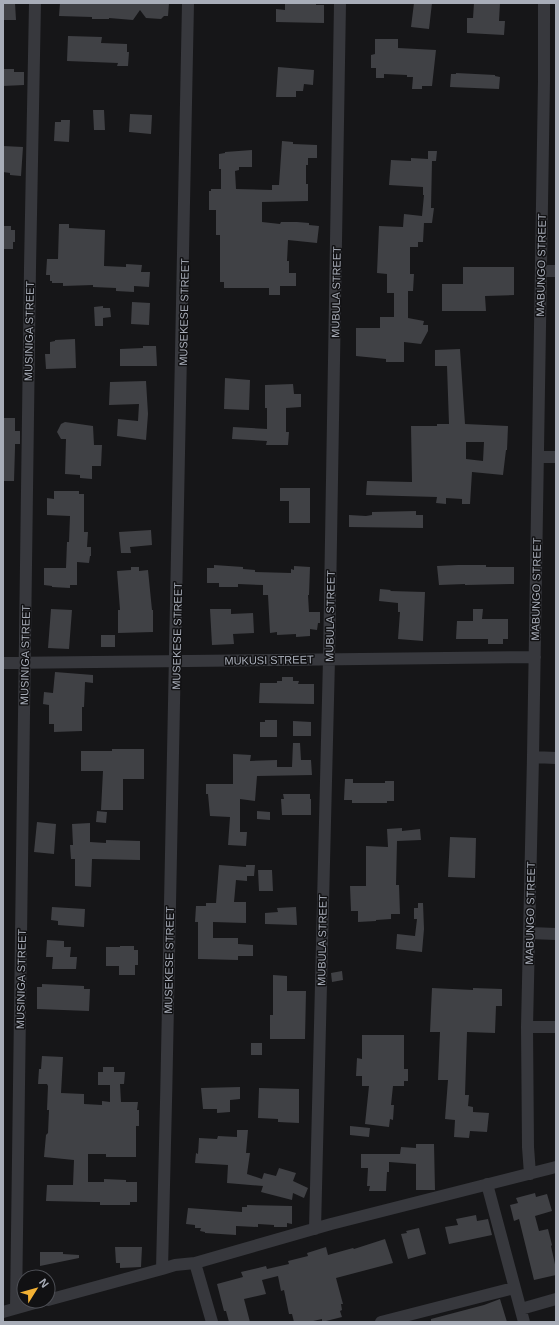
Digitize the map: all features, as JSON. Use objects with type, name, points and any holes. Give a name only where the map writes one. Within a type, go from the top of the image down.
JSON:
[{"type":"street","name":"MUSINIGA STREET","points":[[17,1269],[36,3]]},
{"type":"street","name":"MUSEKESE STREET","points":[[162,1269],[177,661],[185,267],[188,3]]},
{"type":"street","name":"MUBULA STREET","points":[[315,1229],[330,659],[340,3]]},
{"type":"street","name":"MABUNGO STREET","points":[[530,1174],[528,1147],[527,1027],[535,657],[544,3]]},
{"type":"street","points":[[541,271],[556,271]]},
{"type":"street","points":[[538,457],[556,457]]},
{"type":"street","name":"MUKUSI STREET","points":[[3,663],[535,657]]},
{"type":"street","points":[[533,757],[556,758]]},
{"type":"street","points":[[530,933],[556,934]]},
{"type":"street","points":[[527,1027],[556,1027]]},
{"type":"street","points":[[56,1298],[175,1265],[195,1263],[315,1229],[487,1184],[556,1168]]},
{"type":"street","points":[[487,1184],[524,1322]]},
{"type":"street","points":[[195,1263],[212,1322]]},
{"type":"street","points":[[381,1322],[514,1288]]},
{"type":"street","points":[[521,1309],[556,1299]]},
{"type":"street","points":[[3,1312],[16,1308]]},
{"type":"building","points":[[3,3],[15,3],[16,20],[3,20]]},
{"type":"building","points":[[60,3],[169,3],[168,16],[164,16],[161,19],[146,18],[140,10],[133,20],[109,18],[92,19],[92,17],[59,16]]},
{"type":"building","points":[[285,3],[316,3],[316,5],[324,5],[324,23],[276,22],[276,9],[285,10]]},
{"type":"building","points":[[414,3],[432,3],[429,29],[411,27]]},
{"type":"building","points":[[474,3],[500,3],[499,21],[505,21],[504,35],[467,33],[467,18],[473,18]]},
{"type":"building","points":[[68,36],[102,37],[101,43],[127,44],[127,52],[129,52],[128,66],[117,66],[118,63],[67,61]]},
{"type":"building","points":[[375,39],[398,39],[398,48],[436,50],[432,86],[422,86],[422,89],[412,89],[413,77],[407,77],[407,75],[384,74],[384,78],[376,78],[376,68],[371,68],[371,55],[375,54]]},
{"type":"building","points":[[278,67],[314,70],[313,85],[304,84],[303,91],[296,91],[296,97],[276,97]]},
{"type":"building","points":[[3,69],[14,69],[14,72],[24,72],[24,85],[3,86]]},
{"type":"building","points":[[451,74],[495,75],[500,77],[499,89],[450,87]]},
{"type":"building","points":[[93,110],[104,110],[105,130],[94,130]]},
{"type":"building","points":[[130,114],[152,115],[151,134],[129,132]]},
{"type":"building","points":[[61,120],[70,120],[69,142],[54,141],[55,122],[61,122]]},
{"type":"building","points":[[282,141],[293,142],[293,144],[317,145],[317,158],[308,158],[308,165],[306,165],[308,201],[262,202],[262,222],[280,224],[281,222],[297,222],[319,226],[317,243],[288,240],[287,261],[289,261],[289,273],[296,273],[296,286],[280,286],[280,295],[269,295],[269,288],[224,288],[224,282],[220,282],[220,235],[216,235],[216,210],[209,210],[209,191],[211,191],[211,189],[221,189],[219,154],[225,152],[252,150],[252,167],[239,167],[239,170],[235,171],[236,189],[272,190],[272,185],[279,185]]},
{"type":"building","points":[[3,146],[23,147],[21,176],[10,175],[10,173],[3,172]]},
{"type":"building","points":[[428,151],[437,151],[436,161],[432,161],[431,208],[434,208],[432,223],[424,223],[423,242],[418,242],[418,247],[410,247],[410,274],[414,274],[413,291],[408,291],[408,318],[424,321],[423,325],[428,325],[428,331],[421,344],[404,342],[404,362],[386,362],[386,359],[356,356],[356,328],[380,328],[380,317],[394,317],[394,293],[387,293],[387,274],[377,273],[379,226],[403,227],[404,214],[422,216],[424,195],[423,187],[389,185],[391,160],[411,161],[411,158],[428,159]]},
{"type":"building","points":[[59,224],[69,224],[69,228],[105,230],[104,266],[126,267],[126,264],[142,265],[141,272],[150,272],[149,287],[134,286],[134,292],[116,291],[116,288],[93,287],[93,285],[63,286],[63,283],[52,283],[52,281],[50,281],[50,275],[46,275],[47,259],[58,259]]},
{"type":"building","points":[[3,226],[11,226],[11,230],[15,230],[15,242],[13,242],[13,249],[3,249]]},
{"type":"building","points":[[463,267],[514,267],[514,295],[485,296],[486,311],[442,311],[442,284],[463,284]]},
{"type":"building","points":[[132,302],[150,303],[149,325],[131,324]]},
{"type":"building","points":[[103,306],[103,308],[110,308],[111,317],[103,318],[103,326],[95,326],[94,307]]},
{"type":"building","points":[[75,339],[76,368],[46,369],[45,354],[50,354],[50,342],[55,340]]},
{"type":"building","points":[[143,346],[156,346],[157,366],[120,366],[120,349],[143,348]]},
{"type":"building","points":[[460,349],[465,424],[508,426],[507,450],[503,475],[472,472],[470,504],[462,504],[462,499],[446,498],[446,504],[436,503],[437,497],[366,495],[367,481],[412,482],[411,426],[437,426],[437,424],[449,424],[447,366],[435,366],[435,350]],"holes":[[[466,442],[484,442],[483,461],[466,459]]]},
{"type":"building","points":[[225,378],[250,380],[249,410],[224,409]]},
{"type":"building","points":[[146,381],[148,414],[146,440],[117,436],[118,419],[138,421],[139,404],[109,405],[110,382]]},
{"type":"building","points":[[293,384],[294,394],[301,394],[301,407],[286,408],[286,432],[289,432],[288,445],[266,445],[267,441],[232,439],[233,427],[267,429],[265,385]]},
{"type":"building","points":[[3,418],[15,418],[15,431],[20,431],[20,444],[15,444],[14,481],[3,481]]},
{"type":"building","points":[[65,422],[93,426],[94,445],[102,445],[101,466],[92,466],[92,479],[80,478],[80,475],[65,474],[66,439],[61,439],[57,432],[61,424]]},
{"type":"building","points":[[280,488],[310,488],[310,523],[289,523],[289,501],[280,501]]},
{"type":"building","points":[[54,491],[79,491],[79,494],[84,494],[84,532],[88,532],[87,547],[91,547],[91,556],[89,563],[77,562],[77,585],[70,585],[70,588],[44,585],[44,568],[66,568],[67,542],[69,542],[70,516],[47,515],[47,498],[54,499]]},
{"type":"building","points":[[416,511],[416,515],[423,515],[423,528],[349,527],[349,515],[366,516],[372,515],[372,512]]},
{"type":"building","points":[[151,530],[152,545],[130,547],[131,553],[121,553],[119,532]]},
{"type":"building","points":[[214,565],[243,567],[243,569],[255,570],[255,572],[291,573],[291,569],[294,570],[294,566],[310,567],[308,595],[309,612],[320,612],[320,623],[318,623],[317,630],[310,629],[310,636],[296,637],[296,634],[277,635],[277,632],[270,633],[268,595],[263,595],[263,585],[238,584],[238,587],[219,587],[219,583],[207,583],[207,568],[214,568]]},
{"type":"building","points":[[458,565],[514,567],[514,584],[439,585],[437,566]]},
{"type":"building","points":[[131,567],[139,567],[139,571],[148,570],[153,610],[153,632],[118,633],[118,610],[120,610],[117,571],[131,570]]},
{"type":"building","points":[[380,589],[391,590],[390,591],[425,592],[423,641],[398,639],[400,612],[398,612],[398,603],[379,601]]},
{"type":"building","points":[[51,609],[72,610],[69,649],[48,648]]},
{"type":"building","points":[[210,609],[231,609],[231,614],[253,613],[254,633],[233,634],[234,644],[212,645]]},
{"type":"building","points":[[473,609],[483,609],[482,619],[508,619],[508,639],[503,639],[503,644],[488,644],[488,639],[456,639],[457,621],[473,621]]},
{"type":"building","points":[[101,635],[115,635],[115,647],[101,647]]},
{"type":"building","points":[[55,672],[93,675],[93,683],[85,682],[84,707],[82,707],[82,731],[54,732],[54,724],[49,724],[49,705],[43,704],[44,692],[53,693]]},
{"type":"building","points":[[282,677],[293,677],[293,681],[299,681],[298,684],[314,684],[314,704],[259,703],[260,683],[277,683],[277,681],[282,681]]},
{"type":"building","points":[[265,720],[277,720],[277,737],[260,737],[260,722],[265,722]]},
{"type":"building","points":[[293,721],[311,722],[311,736],[293,736]]},
{"type":"building","points":[[293,743],[300,743],[301,760],[311,760],[312,775],[257,776],[255,801],[240,799],[240,832],[247,832],[246,846],[228,845],[230,817],[210,816],[208,794],[206,794],[206,784],[233,784],[233,754],[251,755],[250,761],[277,760],[277,767],[292,767]]},
{"type":"building","points":[[112,749],[144,749],[144,779],[123,779],[123,810],[101,810],[103,771],[81,771],[81,751],[112,751]]},
{"type":"building","points":[[345,779],[353,779],[353,783],[385,783],[385,781],[394,781],[394,801],[387,801],[387,803],[352,803],[352,800],[344,800]]},
{"type":"building","points":[[283,794],[310,794],[311,815],[282,815],[281,799],[284,799]]},
{"type":"building","points":[[97,811],[107,812],[106,823],[96,822]]},
{"type":"building","points":[[257,811],[270,812],[270,820],[257,819]]},
{"type":"building","points":[[37,822],[56,824],[54,854],[34,852]]},
{"type":"building","points":[[90,823],[90,842],[106,843],[106,840],[140,841],[140,860],[92,859],[91,887],[75,886],[75,859],[71,859],[70,845],[73,845],[72,824]]},
{"type":"building","points":[[402,828],[402,831],[420,829],[421,840],[397,841],[396,885],[399,885],[400,914],[391,914],[391,919],[358,922],[358,911],[351,911],[350,886],[366,886],[366,846],[388,847],[387,829]]},
{"type":"building","points":[[450,837],[476,838],[475,878],[448,877]]},
{"type":"building","points":[[219,865],[246,867],[246,865],[255,865],[254,876],[247,876],[247,881],[236,880],[234,902],[246,902],[246,923],[213,922],[213,938],[238,938],[238,944],[253,945],[253,956],[238,956],[238,960],[198,959],[198,922],[195,922],[196,906],[206,906],[206,903],[216,903]]},
{"type":"building","points":[[258,870],[272,870],[273,891],[259,891]]},
{"type":"building","points":[[418,903],[423,903],[424,929],[422,952],[396,949],[397,934],[415,936],[417,919],[414,919],[414,908],[418,908]]},
{"type":"building","points":[[52,907],[85,909],[84,927],[58,925],[58,921],[51,920]]},
{"type":"building","points":[[296,907],[297,925],[265,924],[265,913],[278,912],[277,908]]},
{"type":"building","points":[[47,940],[64,941],[64,947],[71,947],[70,957],[77,957],[76,969],[52,969],[53,957],[46,957]]},
{"type":"building","points":[[134,946],[134,950],[138,950],[138,965],[135,965],[135,975],[119,975],[119,966],[106,966],[106,947]]},
{"type":"building","points":[[342,971],[343,980],[332,982],[331,973]]},
{"type":"building","points":[[273,975],[287,976],[287,991],[306,991],[305,1039],[270,1039],[270,1015],[273,1015]]},
{"type":"building","points":[[42,984],[84,986],[84,989],[90,989],[89,1011],[37,1009],[37,987],[42,987]]},
{"type":"building","points":[[432,988],[473,990],[473,988],[502,989],[502,1006],[496,1006],[495,1033],[467,1032],[465,1095],[469,1095],[468,1106],[473,1107],[473,1112],[489,1113],[487,1132],[470,1131],[469,1138],[454,1137],[455,1120],[445,1119],[448,1080],[438,1080],[440,1032],[430,1032]]},
{"type":"building","points":[[362,1035],[404,1035],[404,1069],[408,1069],[408,1081],[404,1081],[404,1086],[393,1086],[391,1105],[394,1105],[393,1120],[390,1119],[389,1127],[365,1124],[369,1086],[362,1086],[362,1076],[356,1076],[357,1058],[362,1059]]},
{"type":"building","points":[[251,1043],[262,1043],[262,1055],[251,1055]]},
{"type":"building","points":[[42,1056],[63,1057],[61,1093],[84,1094],[84,1104],[102,1105],[102,1101],[110,1102],[110,1085],[98,1085],[98,1072],[103,1072],[103,1067],[114,1067],[114,1072],[125,1072],[124,1084],[120,1084],[121,1102],[138,1102],[137,1110],[139,1110],[139,1126],[136,1126],[136,1157],[106,1157],[106,1154],[88,1154],[88,1182],[104,1182],[104,1179],[137,1182],[137,1202],[130,1202],[130,1205],[100,1205],[100,1202],[46,1201],[47,1185],[73,1185],[74,1160],[44,1157],[46,1135],[48,1133],[49,1110],[47,1110],[48,1086],[47,1084],[38,1084]]},
{"type":"building","points":[[240,1087],[240,1099],[230,1100],[230,1112],[217,1113],[217,1109],[203,1109],[201,1088]]},
{"type":"building","points":[[259,1088],[299,1089],[299,1123],[278,1122],[278,1119],[258,1118]]},
{"type":"building","points":[[350,1126],[370,1128],[369,1137],[350,1135]]},
{"type":"building","points":[[237,1130],[248,1130],[246,1153],[250,1153],[247,1174],[262,1179],[264,1173],[276,1176],[279,1168],[296,1173],[293,1181],[308,1188],[304,1198],[293,1193],[292,1200],[261,1192],[263,1186],[227,1183],[228,1165],[195,1163],[196,1153],[198,1154],[199,1138],[217,1139],[218,1136],[237,1137]]},
{"type":"building","points":[[416,1144],[434,1144],[435,1190],[416,1190],[416,1164],[389,1162],[386,1191],[369,1191],[370,1186],[367,1186],[368,1168],[361,1168],[361,1154],[400,1154],[401,1147],[416,1148]]},
{"type":"building","points":[[535,1193],[536,1197],[547,1194],[552,1211],[535,1216],[539,1231],[548,1229],[556,1275],[534,1280],[519,1219],[514,1221],[510,1205],[518,1203],[516,1198]]},
{"type":"building","points":[[247,1205],[292,1206],[292,1224],[287,1223],[287,1227],[274,1227],[274,1225],[258,1224],[258,1227],[236,1226],[236,1235],[205,1233],[200,1231],[201,1228],[195,1228],[195,1225],[186,1224],[188,1208],[242,1212],[242,1207],[247,1207]]},
{"type":"building","points":[[476,1215],[477,1221],[488,1219],[492,1235],[449,1244],[445,1227],[458,1225],[456,1219]]},
{"type":"building","points":[[419,1228],[426,1254],[408,1259],[401,1234],[407,1233],[406,1231]]},
{"type":"building","points":[[385,1239],[393,1263],[336,1278],[343,1304],[341,1304],[342,1310],[340,1311],[342,1317],[322,1322],[322,1319],[309,1322],[294,1322],[292,1314],[289,1314],[284,1290],[281,1291],[278,1276],[262,1280],[266,1294],[244,1299],[250,1322],[229,1322],[226,1311],[224,1311],[217,1284],[243,1277],[241,1272],[266,1266],[267,1269],[289,1264],[288,1261],[308,1256],[307,1253],[326,1247],[328,1255],[354,1249]]},
{"type":"building","points":[[115,1247],[142,1247],[141,1267],[120,1268],[120,1263],[116,1263]]},
{"type":"building","points":[[40,1252],[63,1252],[63,1254],[79,1255],[79,1258],[40,1266]]},
{"type":"building","points":[[500,1299],[507,1322],[431,1322],[431,1319],[484,1305]]}]
